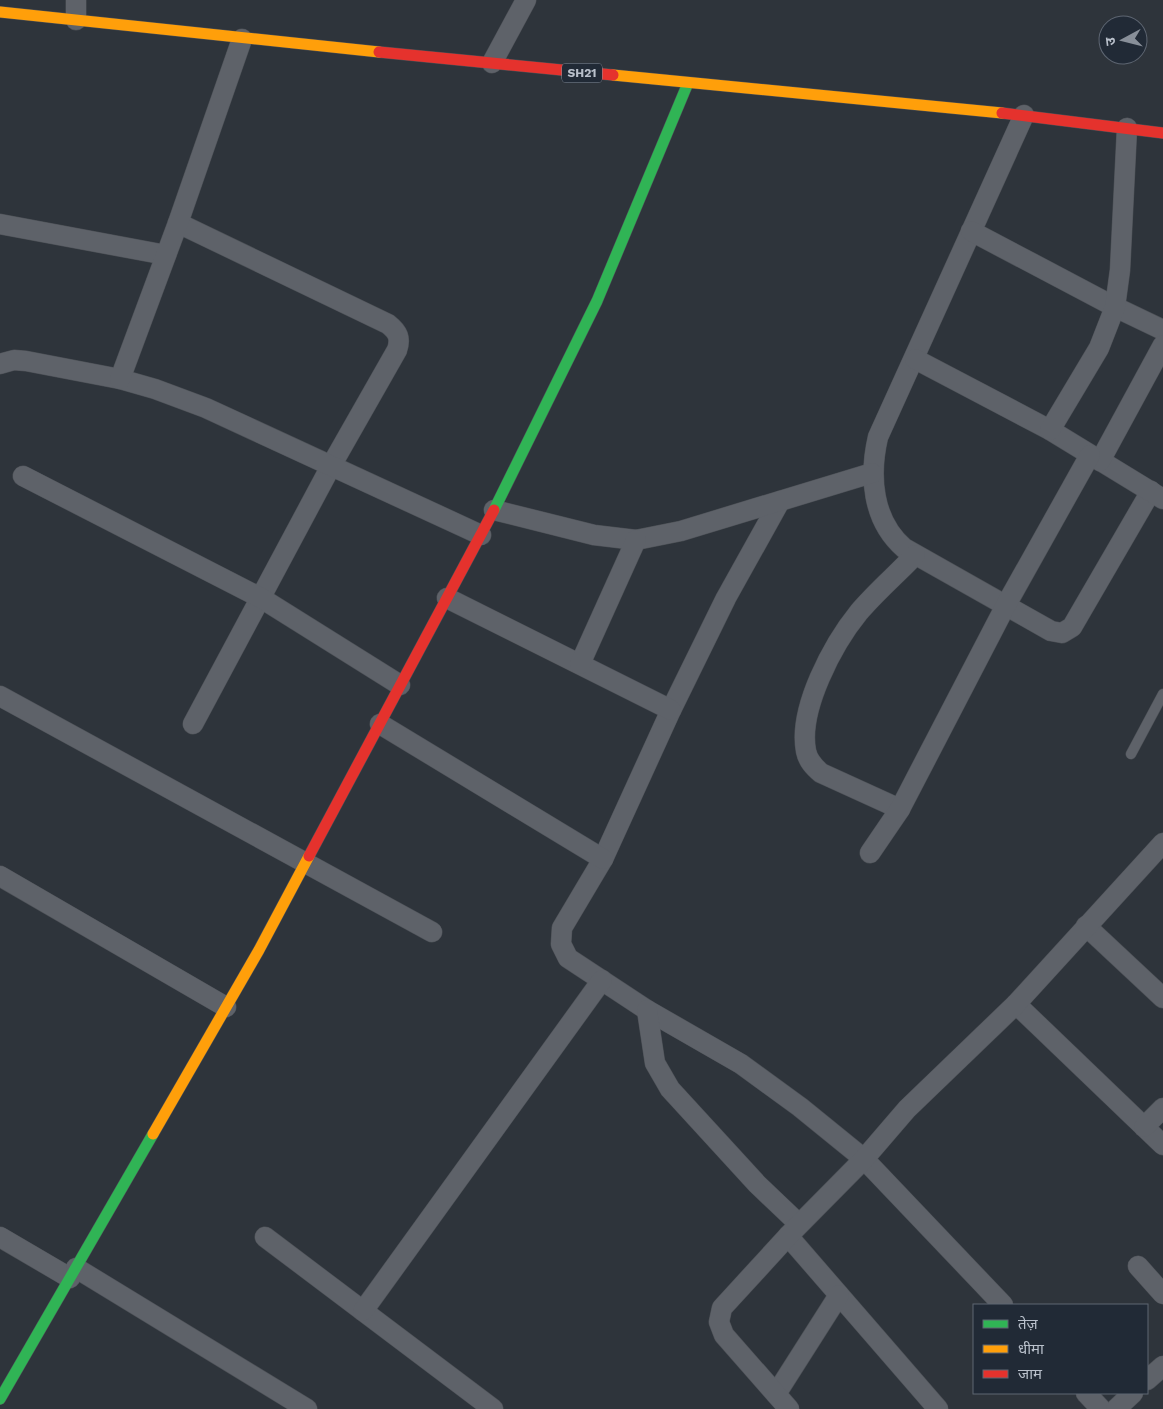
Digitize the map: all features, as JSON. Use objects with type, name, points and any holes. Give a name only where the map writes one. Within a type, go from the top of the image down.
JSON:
[{"type":"street","points":[[492,64],[526,0]]},
{"type":"street","name":"SH21","points":[[0,12],[76,10],[242,39],[1024,115],[1163,133]]},
{"type":"street","points":[[120,379],[178,223],[242,39]]},
{"type":"street","points":[[0,1399],[226,1007],[481,535],[598,302],[688,83]]},
{"type":"street","points":[[915,359],[1050,430],[1157,495],[1072,627],[1067,631],[1057,633],[1051,630],[916,555],[895,540],[883,522],[872,473],[878,437],[1024,115]]},
{"type":"street","points":[[1050,430],[1099,348],[1115,308],[1120,270],[1127,128]]},
{"type":"street","points":[[178,223],[388,324],[398,334],[399,338],[397,350],[331,466],[194,724]]},
{"type":"street","points":[[0,224],[166,255]]},
{"type":"street","points":[[972,231],[1115,308],[1163,330]]},
{"type":"street","points":[[870,853],[900,809],[1006,606],[1163,345]]},
{"type":"street","points":[[0,364],[14,360],[120,379],[155,389],[206,408],[481,535]]},
{"type":"street","points":[[494,510],[594,535],[636,540],[680,531],[872,473]]},
{"type":"street","points":[[23,476],[261,598],[400,686]]},
{"type":"street","points":[[780,500],[726,598],[671,710],[603,859],[562,928],[560,936],[563,951],[568,958],[647,1010],[768,1082],[864,1159],[1002,1304]]},
{"type":"street","points":[[580,664],[636,540]]},
{"type":"street","points":[[900,809],[821,773],[812,765],[806,753],[805,738],[807,720],[815,692],[828,661],[860,612],[916,555]]},
{"type":"street","points":[[447,598],[671,710]]},
{"type":"street","points":[[1,700],[432,932]]},
{"type":"street","points":[[380,724],[603,859]]},
{"type":"street","points":[[789,1409],[724,1335],[719,1322],[722,1308],[794,1230],[864,1159],[907,1109],[1016,1004],[1163,843]]},
{"type":"street","points":[[0,876],[226,1007]]},
{"type":"street","points":[[1086,926],[1163,998]]},
{"type":"street","points":[[363,1310],[602,980]]},
{"type":"street","points":[[1016,1004],[1163,1145]]},
{"type":"street","points":[[647,1010],[655,1063],[670,1089],[757,1184],[794,1230],[840,1295],[938,1409]]},
{"type":"street","points":[[1144,1127],[1163,1108]]},
{"type":"street","points":[[0,1237],[73,1273],[307,1409]]},
{"type":"street","points":[[265,1237],[493,1409]]},
{"type":"street","points":[[1138,1266],[1163,1294]]},
{"type":"street","points":[[776,1394],[840,1295]]},
{"type":"street","points":[[1148,1379],[1163,1366]]},
{"type":"street","points":[[1087,1394],[1101,1409]]},
{"type":"street","points":[[1116,1409],[1132,1394]]},
{"type":"lane","points":[[1131,754],[1163,694]]},
{"type":"traffic: fast","points":[[494,510],[597,301],[688,83]]},
{"type":"traffic: fast","points":[[0,1399],[153,1134]]},
{"type":"traffic: slow","points":[[0,12],[379,52]]},
{"type":"traffic: slow","points":[[613,75],[1002,113]]},
{"type":"traffic: slow","points":[[153,1134],[259,950],[309,856]]},
{"type":"traffic: jam","points":[[379,52],[613,75]]},
{"type":"traffic: jam","points":[[1002,113],[1163,133]]},
{"type":"traffic: jam","points":[[309,856],[494,510]]}]
